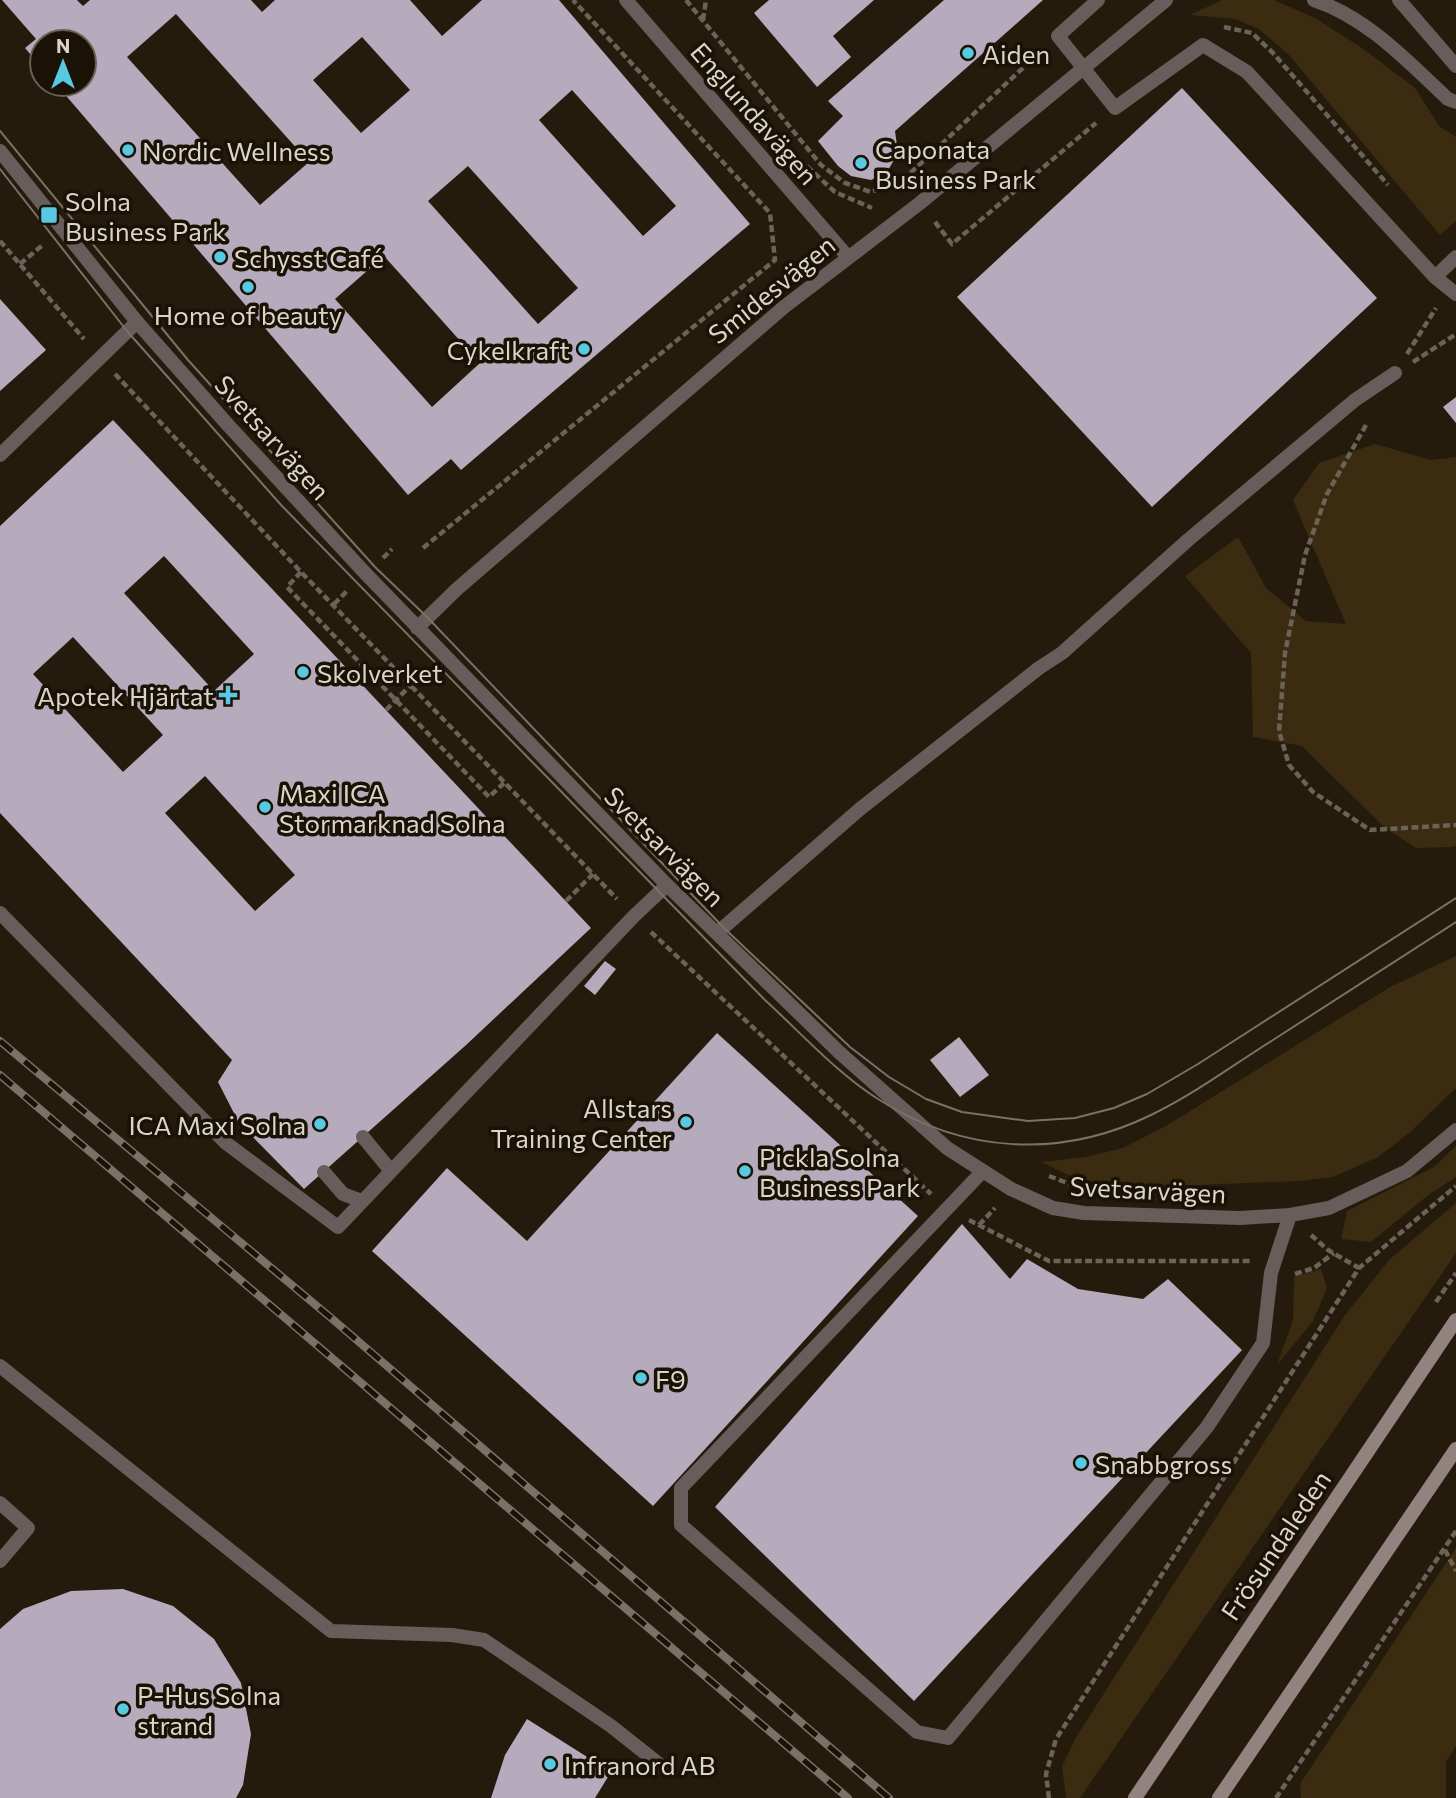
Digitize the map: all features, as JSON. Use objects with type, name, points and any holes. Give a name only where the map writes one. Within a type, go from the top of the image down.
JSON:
[{"type":"main road","name":"Frösundaleden","points":[[1135,1798],[1456,1320]]},
{"type":"main road","points":[[1219,1798],[1456,1449]]},
{"type":"street","name":"Englundavägen","points":[[626,0],[848,257]]},
{"type":"street","points":[[1098,0],[1058,36],[1115,108],[1203,46],[1247,72],[1435,277],[1456,294]]},
{"type":"street","name":"Smidesvägen","points":[[417,628],[457,589],[774,316],[920,203],[1166,0]]},
{"type":"street","points":[[1314,0],[1332,6],[1374,31],[1448,99],[1456,102]]},
{"type":"street","points":[[1399,0],[1456,66]]},
{"type":"street","name":"Svetsarvägen","points":[[0,151],[137,322],[228,425],[417,628],[667,885],[840,1053],[947,1148],[982,1172],[1053,1208],[1084,1213],[1240,1218],[1290,1215],[1329,1208],[1407,1171],[1456,1130]]},
{"type":"street","points":[[1435,277],[1456,257]]},
{"type":"street","points":[[0,455],[137,322]]},
{"type":"street","points":[[717,933],[860,810],[1039,668],[1062,653],[1188,540],[1355,400],[1395,373]]},
{"type":"street","points":[[0,913],[226,1143],[338,1227],[634,916],[667,885]]},
{"type":"street","points":[[363,1138],[391,1171]]},
{"type":"street","points":[[324,1172],[343,1194],[362,1201]]},
{"type":"street","points":[[982,1172],[681,1488],[681,1525],[917,1732],[948,1738],[1207,1427],[1263,1343],[1271,1273],[1290,1215]]},
{"type":"street","points":[[0,1366],[331,1631],[452,1634],[484,1640],[611,1726],[664,1768]]},
{"type":"street","points":[[0,1503],[28,1528],[0,1561]]},
{"type":"path","points":[[423,548],[775,260],[770,214],[573,0]]},
{"type":"path","points":[[686,0],[821,165],[845,183],[871,192],[904,179],[1058,36]]},
{"type":"path","points":[[703,21],[706,0]]},
{"type":"path","points":[[1211,24],[1252,33],[1390,188]]},
{"type":"path","points":[[952,244],[1115,108]]},
{"type":"path","points":[[821,181],[835,192],[870,208],[880,208]]},
{"type":"path","points":[[0,242],[99,358],[301,572],[634,916],[947,1209],[1049,1261],[1252,1261],[1271,1273],[1291,1275],[1306,1271],[1334,1254]]},
{"type":"path","points":[[1395,373],[1438,304]]},
{"type":"path","points":[[1395,373],[1456,334]]},
{"type":"path","points":[[1368,422],[1327,494],[1305,555],[1285,653],[1279,731],[1289,765],[1313,792],[1370,830],[1456,825]]},
{"type":"path","points":[[301,572],[287,587],[489,797],[504,783]]},
{"type":"path","points":[[386,710],[411,685]]},
{"type":"path","points":[[566,901],[593,874]]},
{"type":"path","points":[[1042,1174],[1078,1187]]},
{"type":"path","points":[[1049,1798],[1046,1774],[1056,1739],[1359,1268],[1456,1186]]},
{"type":"path","points":[[1290,1215],[1334,1254],[1359,1268]]},
{"type":"path","points":[[1276,1798],[1456,1531]]},
{"type":"path","points":[[1444,1549],[1456,1571]]},
{"type":"shaded area","points":[[1222,0],[1274,0],[1315,18],[1362,48],[1415,88],[1439,126],[1456,137],[1456,221],[1440,235],[1289,55],[1259,29],[1235,19],[1190,15]]},
{"type":"shaded area","points":[[1375,444],[1431,460],[1456,457],[1456,845],[1452,847],[1416,848],[1385,828],[1302,746],[1253,737],[1251,653],[1185,576],[1238,537],[1266,588],[1306,621],[1346,624],[1293,500],[1319,463]]},
{"type":"shaded area","points":[[1456,956],[1456,1088],[1408,1134],[1378,1157],[1333,1177],[1300,1181],[1148,1187],[1077,1179],[1041,1162],[1085,1157],[1123,1148],[1166,1126],[1392,986]]},
{"type":"shaded area","points":[[1456,1146],[1456,1177],[1427,1196],[1371,1242],[1341,1239],[1347,1211],[1434,1167]]},
{"type":"shaded area","points":[[1456,1203],[1456,1253],[1080,1798],[1066,1798],[1062,1767],[1075,1739],[1345,1315],[1390,1259]]},
{"type":"shaded area","points":[[1321,1269],[1327,1288],[1313,1321],[1277,1365],[1293,1320],[1294,1277]]},
{"type":"shaded area","points":[[1456,1548],[1456,1746],[1446,1762],[1446,1798],[1301,1798],[1300,1784]]},
{"type":"building","points":[[2,0],[77,0],[83,6],[90,0],[251,0],[262,12],[275,0],[410,0],[442,36],[482,0],[559,0],[750,224],[461,470],[451,459],[408,495],[68,98],[98,98],[98,28],[28,30]],"holes":[[[176,14],[309,162],[260,205],[127,57]],[[362,37],[410,90],[361,133],[313,80]],[[572,90],[676,206],[643,236],[539,120]],[[468,166],[578,288],[538,324],[428,201]],[[384,256],[480,363],[432,407],[335,299]]]},
{"type":"building","points":[[769,0],[874,0],[833,36],[851,57],[817,87],[754,13]]},
{"type":"building","points":[[944,0],[1043,0],[895,131],[898,153],[887,172],[871,180],[851,176],[838,166],[818,141],[843,116],[828,101]]},
{"type":"building","points":[[1182,88],[1377,298],[1152,507],[957,297]]},
{"type":"building","points":[[0,299],[46,350],[0,391]]},
{"type":"building","points":[[1456,397],[1456,423],[1443,407]]},
{"type":"building","points":[[113,420],[591,928],[465,1046],[304,1189],[239,1123],[218,1082],[232,1060],[0,813],[0,526]],"holes":[[[164,556],[254,654],[214,691],[124,593]],[[73,637],[163,735],[123,772],[33,674]],[[205,776],[295,875],[255,911],[165,813]]]},
{"type":"building","points":[[605,961],[616,969],[595,995],[584,986]]},
{"type":"building","name":"F9","points":[[717,1033],[918,1216],[653,1506],[372,1251],[447,1168],[527,1241]]},
{"type":"building","points":[[959,1037],[989,1075],[960,1097],[930,1060]]},
{"type":"building","points":[[962,1224],[1010,1279],[1027,1259],[1078,1289],[1143,1299],[1168,1279],[1242,1350],[914,1701],[715,1507]]},
{"type":"building","name":"P-Hus Solna strand","points":[[123,1589],[173,1606],[214,1639],[241,1683],[251,1734],[243,1785],[236,1798],[0,1798],[0,1629],[23,1609],[71,1591]]},
{"type":"building","name":"Infranord AB","points":[[527,1719],[611,1772],[595,1798],[491,1798],[505,1755]]},
{"type":"tram line","points":[[0,131],[188,360],[375,567],[427,617],[724,928],[850,1047],[889,1077],[926,1099],[962,1112],[1028,1121],[1075,1118],[1114,1108],[1147,1094],[1198,1064],[1456,898]]},
{"type":"tram line","points":[[0,169],[127,331],[282,506],[766,1001],[849,1078],[910,1117],[944,1131],[978,1140],[1013,1144],[1047,1144],[1082,1139],[1117,1129],[1151,1115],[1198,1089],[1456,922]]},
{"type":"railway","points":[[0,1041],[330,1317],[889,1798]]},
{"type":"railway","points":[[0,1075],[848,1798]]},
{"type":"place","name":"Aiden","points":[[968,53]]},
{"type":"place","name":"Nordic Wellness","points":[[128,150]]},
{"type":"place","name":"Caponata Business Park","points":[[861,163]]},
{"type":"place","name":"Solna Business Park","points":[[49,215]]},
{"type":"place","name":"Schysst Café","points":[[220,257]]},
{"type":"place","name":"Home of beauty","points":[[248,287]]},
{"type":"place","name":"Cykelkraft","points":[[584,349]]},
{"type":"place","name":"Skolverket","points":[[303,672]]},
{"type":"place","name":"Apotek Hjärtat","points":[[228,695]]},
{"type":"place","name":"Maxi ICA Stormarknad Solna","points":[[265,807]]},
{"type":"place","name":"Allstars Training Center","points":[[686,1122]]},
{"type":"place","name":"ICA Maxi Solna","points":[[320,1124]]},
{"type":"place","name":"Pickla Solna Business Park","points":[[745,1171]]},
{"type":"place","name":"F9","points":[[641,1378]]},
{"type":"place","name":"Snabbgross","points":[[1081,1463]]},
{"type":"place","name":"P-Hus Solna strand","points":[[123,1709]]},
{"type":"place","name":"Infranord AB","points":[[550,1764]]}]
